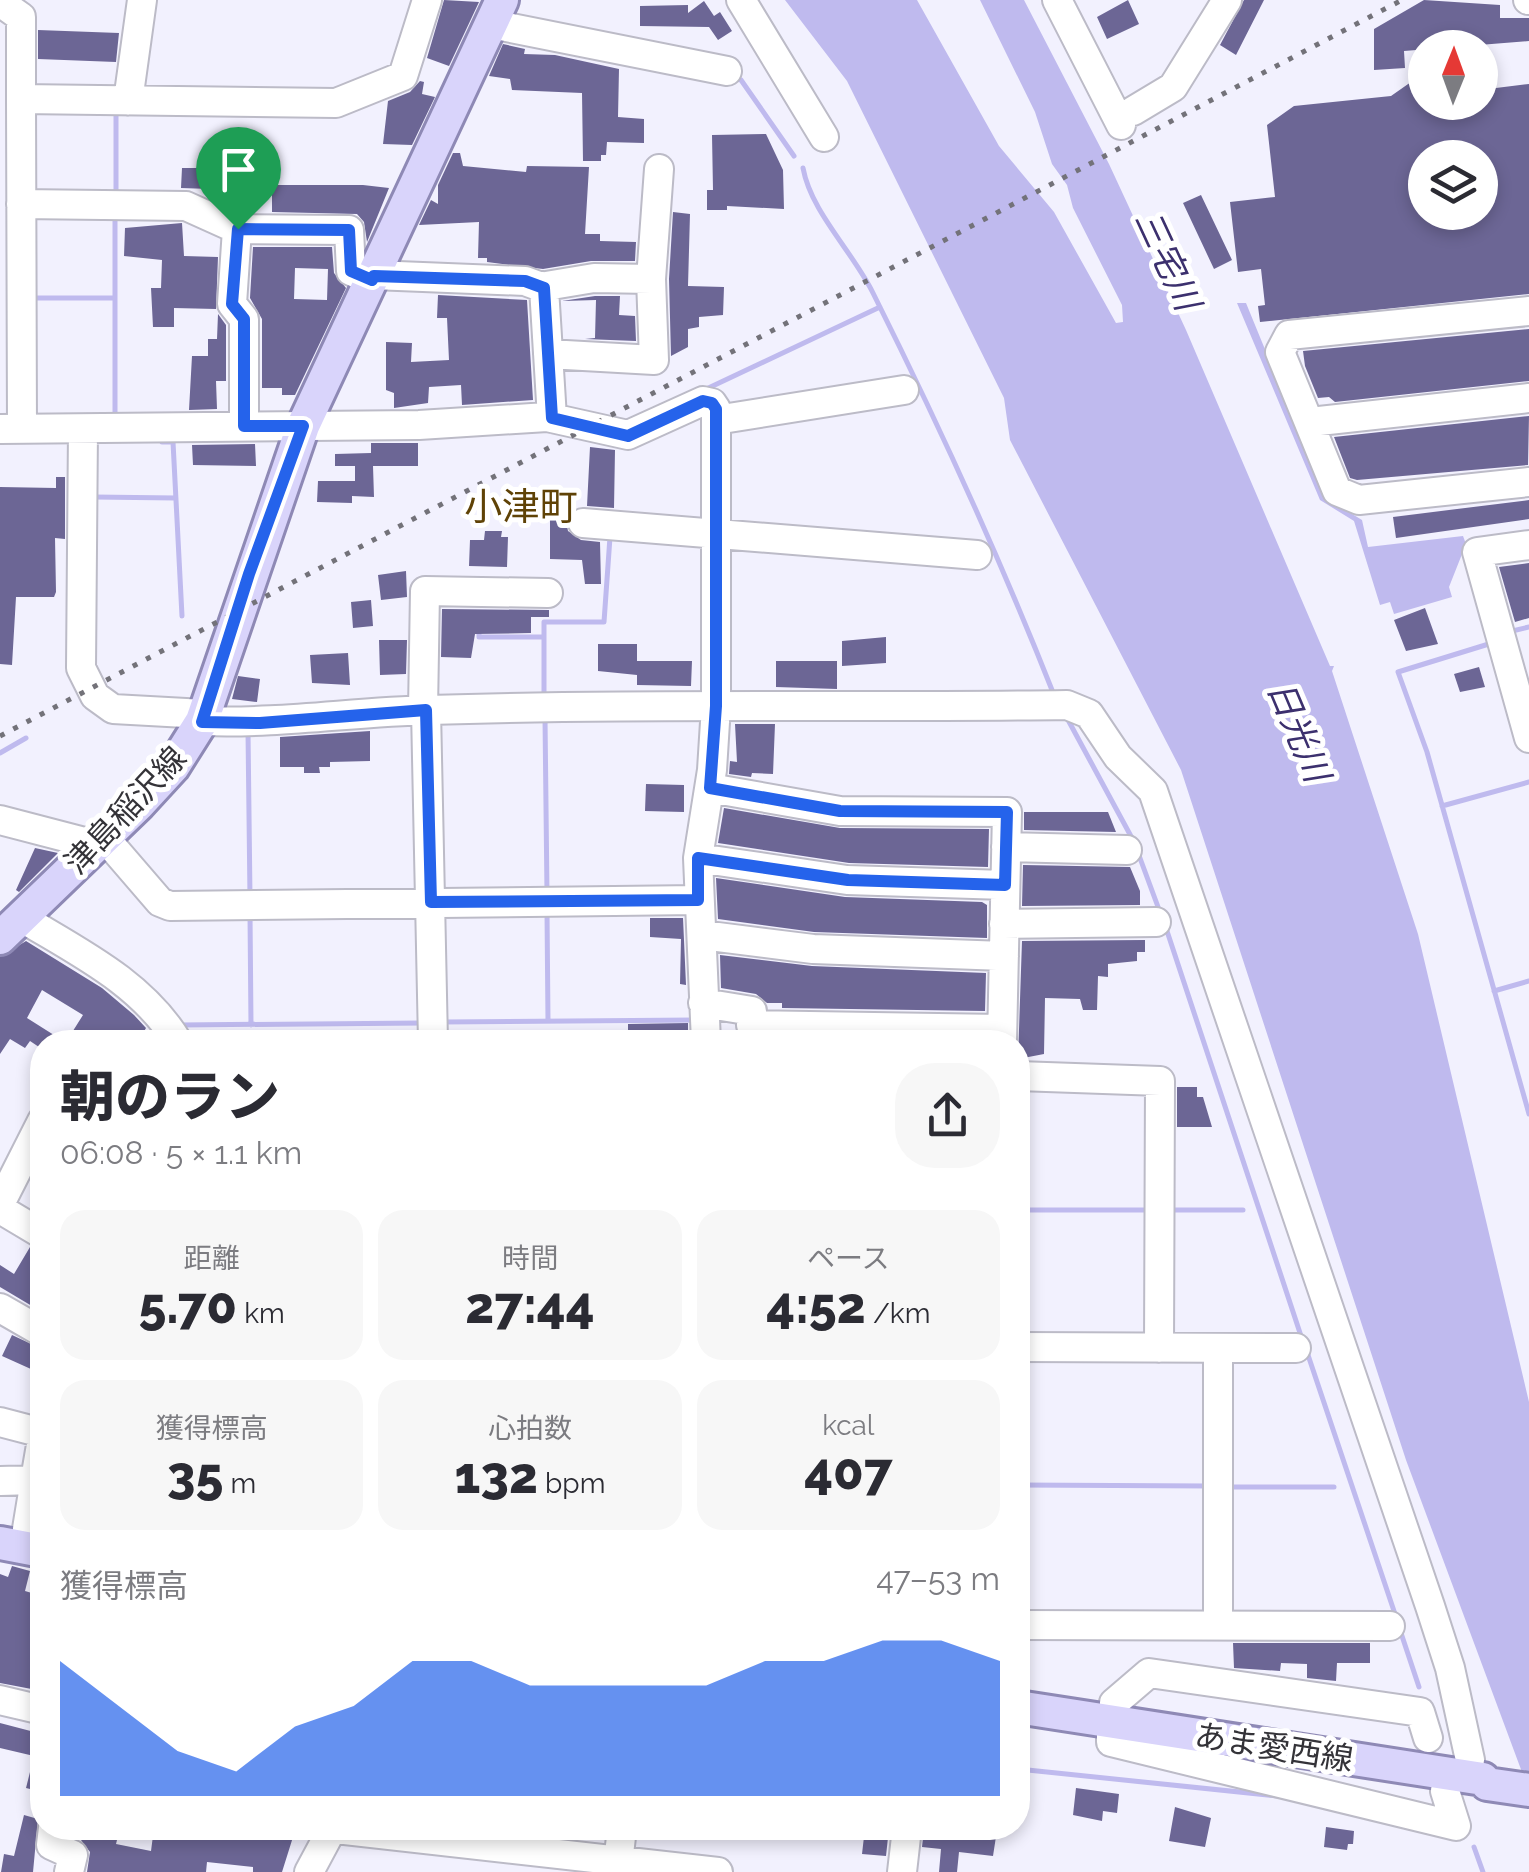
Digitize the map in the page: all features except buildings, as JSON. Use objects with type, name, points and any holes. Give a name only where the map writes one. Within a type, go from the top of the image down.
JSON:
[{"type":"main road","name":"津島稲沢線","points":[[11,928],[172,767],[203,718],[249,574],[303,426],[497,6]]},
{"type":"main road","name":"あま愛西線","points":[[1030,1690],[1113,1713],[1483,1779],[1481,1769]]},
{"type":"main road","name":"あま愛西線","points":[[1030,1708],[1113,1713]]},
{"type":"main road","name":"あま愛西線","points":[[1481,1769],[1529,1770]]},
{"type":"main road","name":"あま愛西線","points":[[1481,1769],[1529,1790]]},
{"type":"street","points":[[128,100],[142,0]]},
{"type":"street","points":[[21,99],[336,103],[403,76],[427,0]]},
{"type":"street","points":[[740,0],[824,137]]},
{"type":"street","points":[[1057,0],[1127,118],[1173,87],[1228,0]]},
{"type":"street","points":[[0,2],[21,17],[21,99],[11,171],[22,204],[11,429],[552,418],[628,436],[703,401],[712,403],[716,420],[716,706],[710,788],[698,858],[705,1030]]},
{"type":"street","points":[[497,6],[727,71]]},
{"type":"street","points":[[548,354],[654,360],[651,280],[658,169]]},
{"type":"street","points":[[22,204],[186,206],[238,229],[349,230],[351,271],[372,278],[525,281],[540,287],[594,278],[651,280]]},
{"type":"street","points":[[238,229],[232,304],[244,319],[244,426]]},
{"type":"street","points":[[540,287],[552,418]]},
{"type":"street","points":[[1529,311],[1290,336],[1280,352],[1337,491],[1359,500],[1529,482]]},
{"type":"street","points":[[716,420],[904,390]]},
{"type":"street","points":[[1310,422],[1529,398]]},
{"type":"street","points":[[83,428],[81,668],[94,696],[114,709],[260,723],[424,710],[716,706],[1068,704],[1088,714],[1118,758],[1153,790],[1418,1570],[1481,1769]]},
{"type":"street","points":[[583,523],[977,555]]},
{"type":"street","points":[[1529,545],[1476,552],[1523,695],[1529,738]]},
{"type":"street","points":[[433,1030],[424,710],[425,591],[548,593]]},
{"type":"street","points":[[710,788],[840,811],[1007,812],[1002,1030]]},
{"type":"street","points":[[0,820],[100,841],[160,902],[170,906],[698,900]]},
{"type":"street","points":[[1006,847],[1127,850]]},
{"type":"street","points":[[698,858],[848,880],[1005,885]]},
{"type":"street","points":[[1004,924],[1156,922]]},
{"type":"street","points":[[11,928],[116,974],[164,1018],[171,1030]]},
{"type":"street","points":[[702,935],[813,949],[1004,956]]},
{"type":"street","points":[[703,1004],[752,1011],[752,1025],[866,1030]]},
{"type":"street","points":[[1030,1076],[1160,1081],[1159,1348]]},
{"type":"street","points":[[30,1145],[0,1206],[30,1226]]},
{"type":"street","points":[[0,1308],[30,1325]]},
{"type":"street","points":[[1030,1347],[1296,1348]]},
{"type":"street","points":[[1218,1348],[1218,1625]]},
{"type":"street","points":[[0,1422],[30,1432]]},
{"type":"street","points":[[0,1481],[30,1480]]},
{"type":"street","points":[[22,1536],[30,1499]]},
{"type":"street","points":[[1030,1625],[1390,1626]]},
{"type":"street","points":[[1428,1738],[1420,1712],[1149,1674],[1113,1713],[1111,1742],[1456,1826],[1444,1790]]},
{"type":"street","points":[[0,1700],[30,1707]]},
{"type":"street","points":[[52,1840],[51,1845],[73,1854],[69,1872]]},
{"type":"street","points":[[309,1872],[324,1840]]},
{"type":"street","points":[[413,1840],[618,1867],[718,1872]]},
{"type":"street","points":[[618,1867],[621,1840]]},
{"type":"street","points":[[902,1872],[905,1840]]},
{"type":"water","name":"日光川","points":[[785,0],[917,0],[999,146],[1054,212],[1116,323],[1123,322],[1122,305],[1073,208],[1067,185],[1052,164],[1035,112],[980,0],[1024,0],[1109,164],[1186,330],[1330,666],[1334,666],[1332,671],[1418,934],[1529,1402],[1529,1791],[1406,1460],[1181,770],[1010,440],[1004,398],[847,81]]},
{"type":"water","points":[[1237,303],[1246,303],[1326,498],[1362,520],[1368,547],[1463,536],[1466,544],[1449,587],[1452,597],[1394,614],[1390,602],[1380,605],[1354,521],[1320,500]]},
{"type":"waterway","points":[[731,78],[741,80],[794,156]]},
{"type":"waterway","points":[[116,109],[116,198]]},
{"type":"waterway","points":[[803,168],[814,200],[865,278],[922,392],[1054,695]]},
{"type":"waterway","points":[[115,214],[115,412]]},
{"type":"waterway","points":[[32,298],[115,298]]},
{"type":"waterway","points":[[702,391],[880,307]]},
{"type":"waterway","points":[[162,437],[162,442],[173,442],[182,616]]},
{"type":"waterway","points":[[94,497],[176,498]]},
{"type":"waterway","points":[[544,637],[544,622],[604,622],[610,537]]},
{"type":"waterway","points":[[1508,632],[1529,627]]},
{"type":"waterway","points":[[479,629],[479,637],[544,637],[544,698]]},
{"type":"waterway","points":[[1492,643],[1398,672],[1427,752],[1529,1114]]},
{"type":"waterway","points":[[545,718],[547,894]]},
{"type":"waterway","points":[[1067,718],[1133,840]]},
{"type":"waterway","points":[[248,731],[250,898]]},
{"type":"waterway","points":[[0,753],[26,738]]},
{"type":"waterway","points":[[1442,806],[1529,782]]},
{"type":"waterway","points":[[1137,850],[1161,915]]},
{"type":"waterway","points":[[547,912],[548,1021]]},
{"type":"waterway","points":[[250,914],[251,1025]]},
{"type":"waterway","points":[[1165,925],[1303,1342]]},
{"type":"waterway","points":[[1494,991],[1529,981]]},
{"type":"waterway","points":[[442,1022],[694,1020]]},
{"type":"waterway","points":[[180,1025],[422,1023]]},
{"type":"waterway","points":[[1030,1210],[1149,1210]]},
{"type":"waterway","points":[[1169,1210],[1243,1210]]},
{"type":"waterway","points":[[1307,1352],[1396,1617]]},
{"type":"waterway","points":[[1030,1485],[1209,1486]]},
{"type":"waterway","points":[[1228,1487],[1334,1487]]},
{"type":"waterway","points":[[1399,1627],[1419,1687]]},
{"type":"waterway","points":[[1030,1770],[1278,1796]]},
{"type":"waterway","points":[[1474,1847],[1483,1872]]},
{"type":"railway","points":[[0,736],[1402,0]]},
{"type":"district","name":"小津町","points":[[521,506]]},
{"type":"route","points":[[238,229],[349,230],[351,271],[372,280],[374,276],[525,281],[544,288],[552,418],[628,436],[703,401],[712,403],[716,409],[716,706],[710,788],[840,811],[1007,812],[1005,885],[848,880],[698,858],[698,900],[431,902],[426,710],[260,723],[202,722],[249,574],[303,426],[244,426],[244,319],[232,304],[238,229]]},
{"type":"water label","name":"三宅川","points":[[1168,260]]}]
